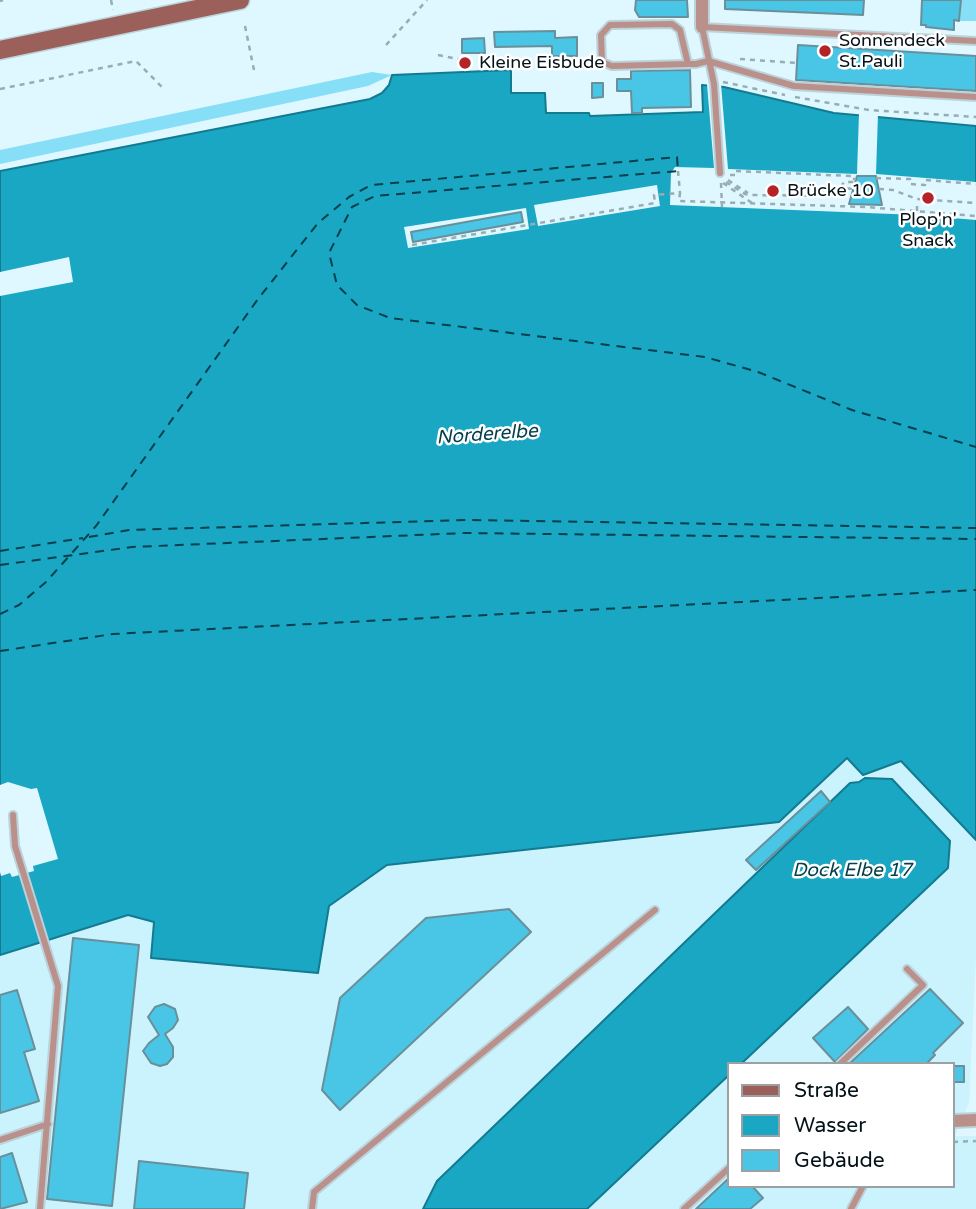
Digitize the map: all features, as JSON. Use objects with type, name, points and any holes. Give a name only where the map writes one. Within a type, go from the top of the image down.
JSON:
[{"type":"main road","points":[[0,50],[240,0]]},
{"type":"street","points":[[702,0],[702,27]]},
{"type":"street","points":[[955,1121],[976,1120]]},
{"type":"lane","points":[[688,64],[680,30],[672,24],[610,25],[601,35],[602,61],[612,66],[688,64],[708,61],[794,86],[976,97]]},
{"type":"lane","points":[[720,176],[714,84],[702,27],[976,41]]},
{"type":"lane","points":[[13,815],[15,846],[58,986],[40,1209]]},
{"type":"lane","points":[[312,1209],[314,1192],[655,910]]},
{"type":"lane","points":[[843,1062],[923,985],[907,969]]},
{"type":"lane","points":[[0,1140],[48,1124]]},
{"type":"lane","points":[[684,1209],[727,1170]]},
{"type":"lane","points":[[851,1209],[862,1188]]},
{"type":"path","points":[[386,45],[427,0]]},
{"type":"path","points":[[245,26],[254,70]]},
{"type":"path","points":[[438,55],[463,60]]},
{"type":"path","points":[[708,61],[731,58],[797,63]]},
{"type":"path","points":[[0,89],[136,61],[162,87]]},
{"type":"path","points":[[714,84],[719,81],[869,112],[976,117]]},
{"type":"path","points":[[678,171],[680,201],[976,216]]},
{"type":"path","points":[[727,181],[745,194],[751,195],[838,196],[844,182],[856,181],[851,179],[851,176],[736,171],[736,174],[730,174]]},
{"type":"path","points":[[720,176],[752,203]]},
{"type":"path","points":[[876,178],[910,179],[910,184],[918,185],[925,185],[925,180],[976,184]]},
{"type":"path","points":[[721,185],[722,207]]},
{"type":"path","points":[[841,188],[854,189]]},
{"type":"path","points":[[879,190],[893,190],[917,199],[976,203]]},
{"type":"path","points":[[412,245],[655,203],[654,195],[680,193]]},
{"type":"path","points":[[917,203],[917,211]]},
{"type":"path","points":[[955,1142],[976,1141]]},
{"type":"shaded area","points":[[961,0],[976,0],[976,21],[960,21]]},
{"type":"shaded area","points":[[372,72],[392,75],[368,86],[0,164],[0,150]]},
{"type":"shaded area","points":[[847,758],[863,775],[900,761],[976,840],[976,958],[969,1102],[955,1136],[976,1136],[976,1209],[0,1209],[0,955],[128,915],[154,922],[151,958],[329,906],[387,865],[779,822]]},
{"type":"water","name":"Norderelbe","points":[[511,70],[511,93],[545,93],[546,113],[589,113],[590,116],[703,112],[702,85],[724,87],[834,113],[976,126],[976,840],[901,761],[863,775],[847,758],[779,822],[387,865],[329,906],[318,973],[151,958],[154,922],[128,915],[0,955],[0,171],[370,99],[382,93],[389,85],[392,75]]},
{"type":"water","name":"Dock Elbe 17","points":[[865,778],[892,779],[950,841],[948,868],[743,1062],[727,1062],[727,1077],[587,1209],[423,1209],[437,1181],[850,783]]},
{"type":"pier","points":[[707,84],[721,84],[728,169],[857,174],[859,113],[878,114],[876,174],[976,182],[976,220],[917,215],[670,205],[671,173],[675,167],[714,168]]},
{"type":"pier","points":[[657,185],[660,206],[538,226],[534,205]]},
{"type":"pier","points":[[526,208],[529,229],[408,248],[404,227]]},
{"type":"pier","points":[[69,257],[73,282],[0,296],[0,272]]},
{"type":"pier","points":[[8,782],[31,789],[37,788],[58,859],[33,866],[34,871],[12,877],[10,873],[1,876],[0,872],[0,785]]},
{"type":"building","points":[[636,0],[687,0],[688,17],[639,17],[635,10]]},
{"type":"building","points":[[725,0],[864,0],[863,15],[725,9]]},
{"type":"building","points":[[922,0],[961,0],[959,21],[954,20],[954,30],[921,25]]},
{"type":"building","points":[[555,31],[555,38],[577,37],[577,56],[552,56],[552,46],[495,47],[494,32]]},
{"type":"building","points":[[484,38],[485,53],[462,53],[462,39]]},
{"type":"building","points":[[798,45],[976,56],[976,91],[796,80]]},
{"type":"building","points":[[690,70],[691,107],[642,108],[642,113],[632,113],[631,91],[617,91],[617,79],[631,79],[631,71]]},
{"type":"building","points":[[592,83],[603,83],[603,97],[592,98]]},
{"type":"building","points":[[857,176],[876,176],[882,205],[849,204]]},
{"type":"building","points":[[521,212],[523,222],[413,242],[411,232]]},
{"type":"building","points":[[821,791],[830,802],[756,870],[746,860]]},
{"type":"building","points":[[509,909],[531,932],[340,1110],[322,1090],[340,998],[426,918]]},
{"type":"building","points":[[73,938],[139,945],[112,1206],[47,1199]]},
{"type":"building","points":[[930,989],[963,1023],[933,1053],[935,1055],[928,1062],[851,1062]]},
{"type":"building","points":[[17,990],[35,1049],[24,1052],[39,1101],[0,1113],[0,995]]},
{"type":"building","points":[[164,1004],[175,1009],[178,1020],[165,1034],[173,1047],[173,1057],[167,1064],[160,1066],[151,1063],[143,1051],[159,1035],[148,1017],[155,1007]]},
{"type":"building","points":[[848,1007],[868,1029],[835,1062],[813,1038]]},
{"type":"building","points":[[955,1066],[964,1066],[964,1082],[955,1082]]},
{"type":"building","points":[[12,1153],[27,1202],[0,1209],[0,1157]]},
{"type":"building","points":[[139,1161],[248,1173],[244,1209],[134,1209]]},
{"type":"building","points":[[727,1180],[727,1188],[754,1188],[763,1198],[750,1209],[696,1209]]},
{"type":"ferry route","points":[[0,614],[19,605],[46,582],[96,526],[258,299],[318,223],[349,197],[371,185],[677,157],[678,171],[375,196],[352,207],[329,253],[337,285],[357,305],[390,318],[705,357],[758,372],[852,410],[976,447]]},
{"type":"ferry route","points":[[89,537],[129,530],[466,520],[976,528]]},
{"type":"ferry route","points":[[0,565],[132,547],[465,533],[976,539]]},
{"type":"ferry route","points":[[0,551],[83,538]]},
{"type":"ferry route","points":[[0,651],[113,634],[976,590]]},
{"type":"place","name":"Sonnendeck St.Pauli","points":[[825,51]]},
{"type":"place","name":"Kleine Eisbude","points":[[465,63]]},
{"type":"place","name":"Brücke 10","points":[[773,191]]},
{"type":"place","name":"Plop'n' Snack","points":[[928,198]]}]
